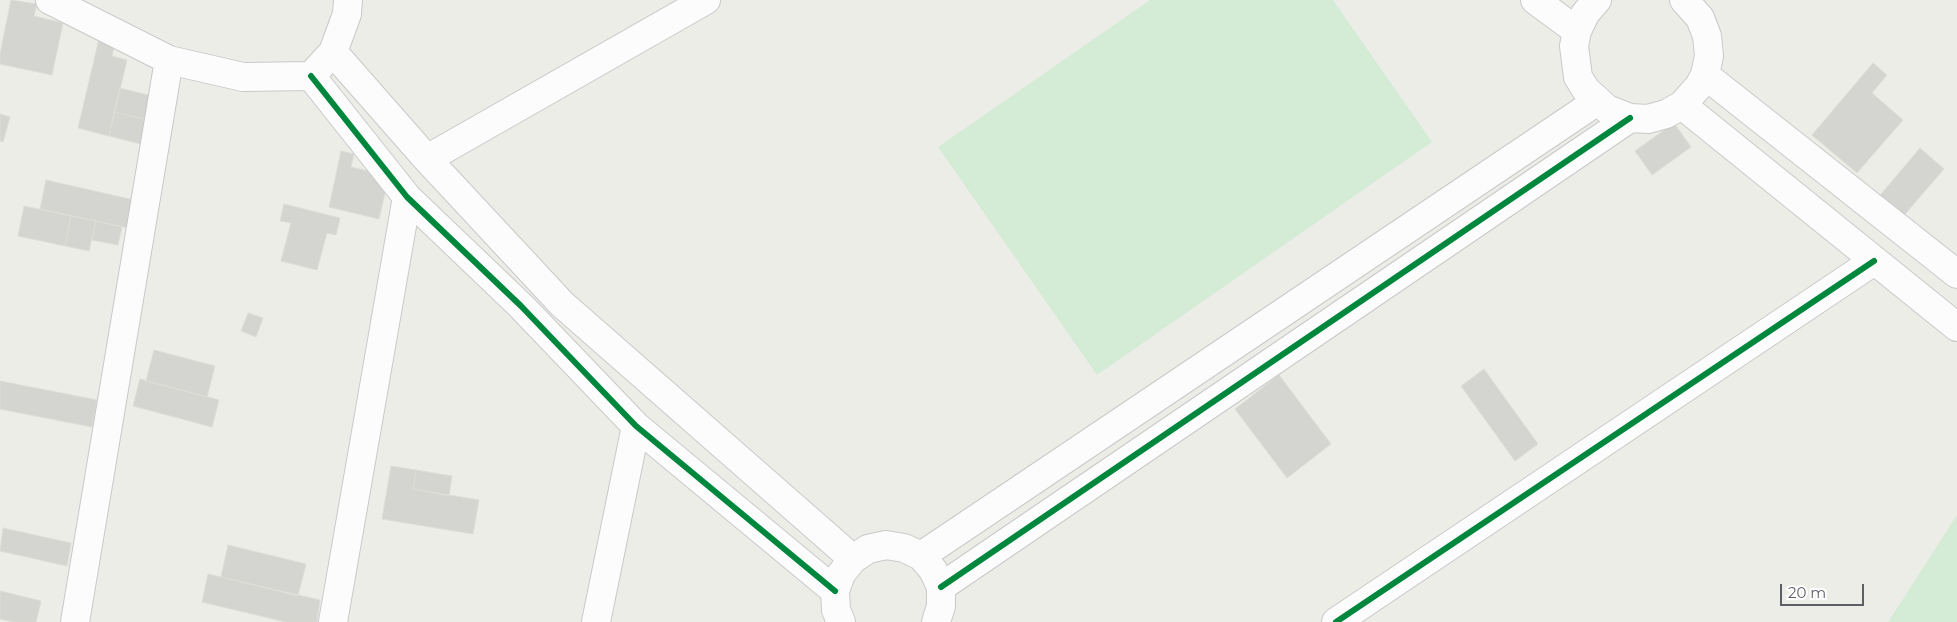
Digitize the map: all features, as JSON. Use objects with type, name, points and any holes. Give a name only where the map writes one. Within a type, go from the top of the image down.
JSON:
[{"type":"street","points":[[50,0],[169,60],[243,77],[312,76],[334,52],[347,14],[348,0]]},
{"type":"street","points":[[427,159],[706,0]]},
{"type":"street","points":[[1535,0],[1576,31]]},
{"type":"street","points":[[1597,0],[1585,14],[1576,31],[1574,46],[1578,77],[1596,102],[1618,115],[1630,118],[1648,118],[1666,114],[1682,105],[1699,86],[1705,75],[1708,56],[1707,36],[1700,18],[1684,0]]},
{"type":"street","points":[[334,52],[427,159],[562,304],[852,559]]},
{"type":"street","points":[[74,622],[169,60]]},
{"type":"street","points":[[1705,75],[1957,274]]},
{"type":"street","points":[[312,76],[407,196],[521,306],[636,426],[835,591]]},
{"type":"street","points":[[921,556],[1596,102]]},
{"type":"street","points":[[1682,105],[1957,327]]},
{"type":"street","points":[[940,587],[1630,118]]},
{"type":"street","points":[[333,622],[407,196]]},
{"type":"street","points":[[1336,622],[1874,261]]},
{"type":"street","points":[[596,622],[636,426]]},
{"type":"street","points":[[841,622],[836,610],[835,591],[841,574],[852,559],[868,549],[886,545],[904,548],[921,556],[934,570],[940,587],[941,606],[936,622]]},
{"type":"green space","points":[[1150,0],[1333,0],[1432,142],[1097,375],[938,147]]},
{"type":"green space","points":[[1957,515],[1957,622],[1888,622]]},
{"type":"building","points":[[11,0],[37,4],[34,16],[63,23],[52,75],[0,64],[0,54]]},
{"type":"building","points":[[100,35],[116,39],[112,56],[127,60],[109,136],[78,128]]},
{"type":"building","points":[[1873,63],[1887,75],[1872,93],[1903,120],[1857,173],[1812,135]]},
{"type":"building","points":[[120,88],[152,96],[147,120],[114,112]]},
{"type":"building","points":[[114,112],[147,120],[141,144],[109,136]]},
{"type":"building","points":[[0,114],[10,117],[3,142],[0,141]]},
{"type":"building","points":[[1674,123],[1691,147],[1652,175],[1635,151]]},
{"type":"building","points":[[1920,148],[1944,169],[1900,220],[1877,199]]},
{"type":"building","points":[[341,151],[354,154],[351,167],[389,176],[379,219],[329,207]]},
{"type":"building","points":[[46,180],[134,200],[128,228],[40,209]]},
{"type":"building","points":[[284,204],[340,218],[336,235],[327,233],[317,270],[281,261],[291,223],[280,221]]},
{"type":"building","points":[[24,206],[71,216],[65,246],[18,236]]},
{"type":"building","points":[[71,216],[96,221],[89,251],[65,246]]},
{"type":"building","points":[[96,221],[122,227],[118,245],[92,240]]},
{"type":"building","points":[[248,313],[263,318],[256,337],[241,331]]},
{"type":"building","points":[[154,350],[215,366],[207,397],[146,381]]},
{"type":"building","points":[[1484,369],[1538,444],[1515,461],[1461,386]]},
{"type":"building","points":[[1279,375],[1331,444],[1287,478],[1235,409]]},
{"type":"building","points":[[140,379],[219,400],[212,427],[133,406]]},
{"type":"building","points":[[0,381],[97,400],[92,427],[0,409]]},
{"type":"building","points":[[391,466],[416,470],[413,489],[479,500],[473,534],[382,519]]},
{"type":"building","points":[[416,470],[452,476],[449,496],[413,489]]},
{"type":"building","points":[[3,528],[71,543],[67,566],[0,551]]},
{"type":"building","points":[[228,545],[306,564],[298,596],[221,577]]},
{"type":"building","points":[[208,574],[320,600],[317,622],[286,622],[202,602]]},
{"type":"building","points":[[0,591],[41,601],[36,622],[13,622],[0,619]]},
{"type":"cycle path","points":[[311,76],[407,197],[521,306],[636,426],[835,591]]},
{"type":"cycle path","points":[[941,587],[1630,118]]},
{"type":"cycle path","points":[[1336,622],[1874,261]]}]
